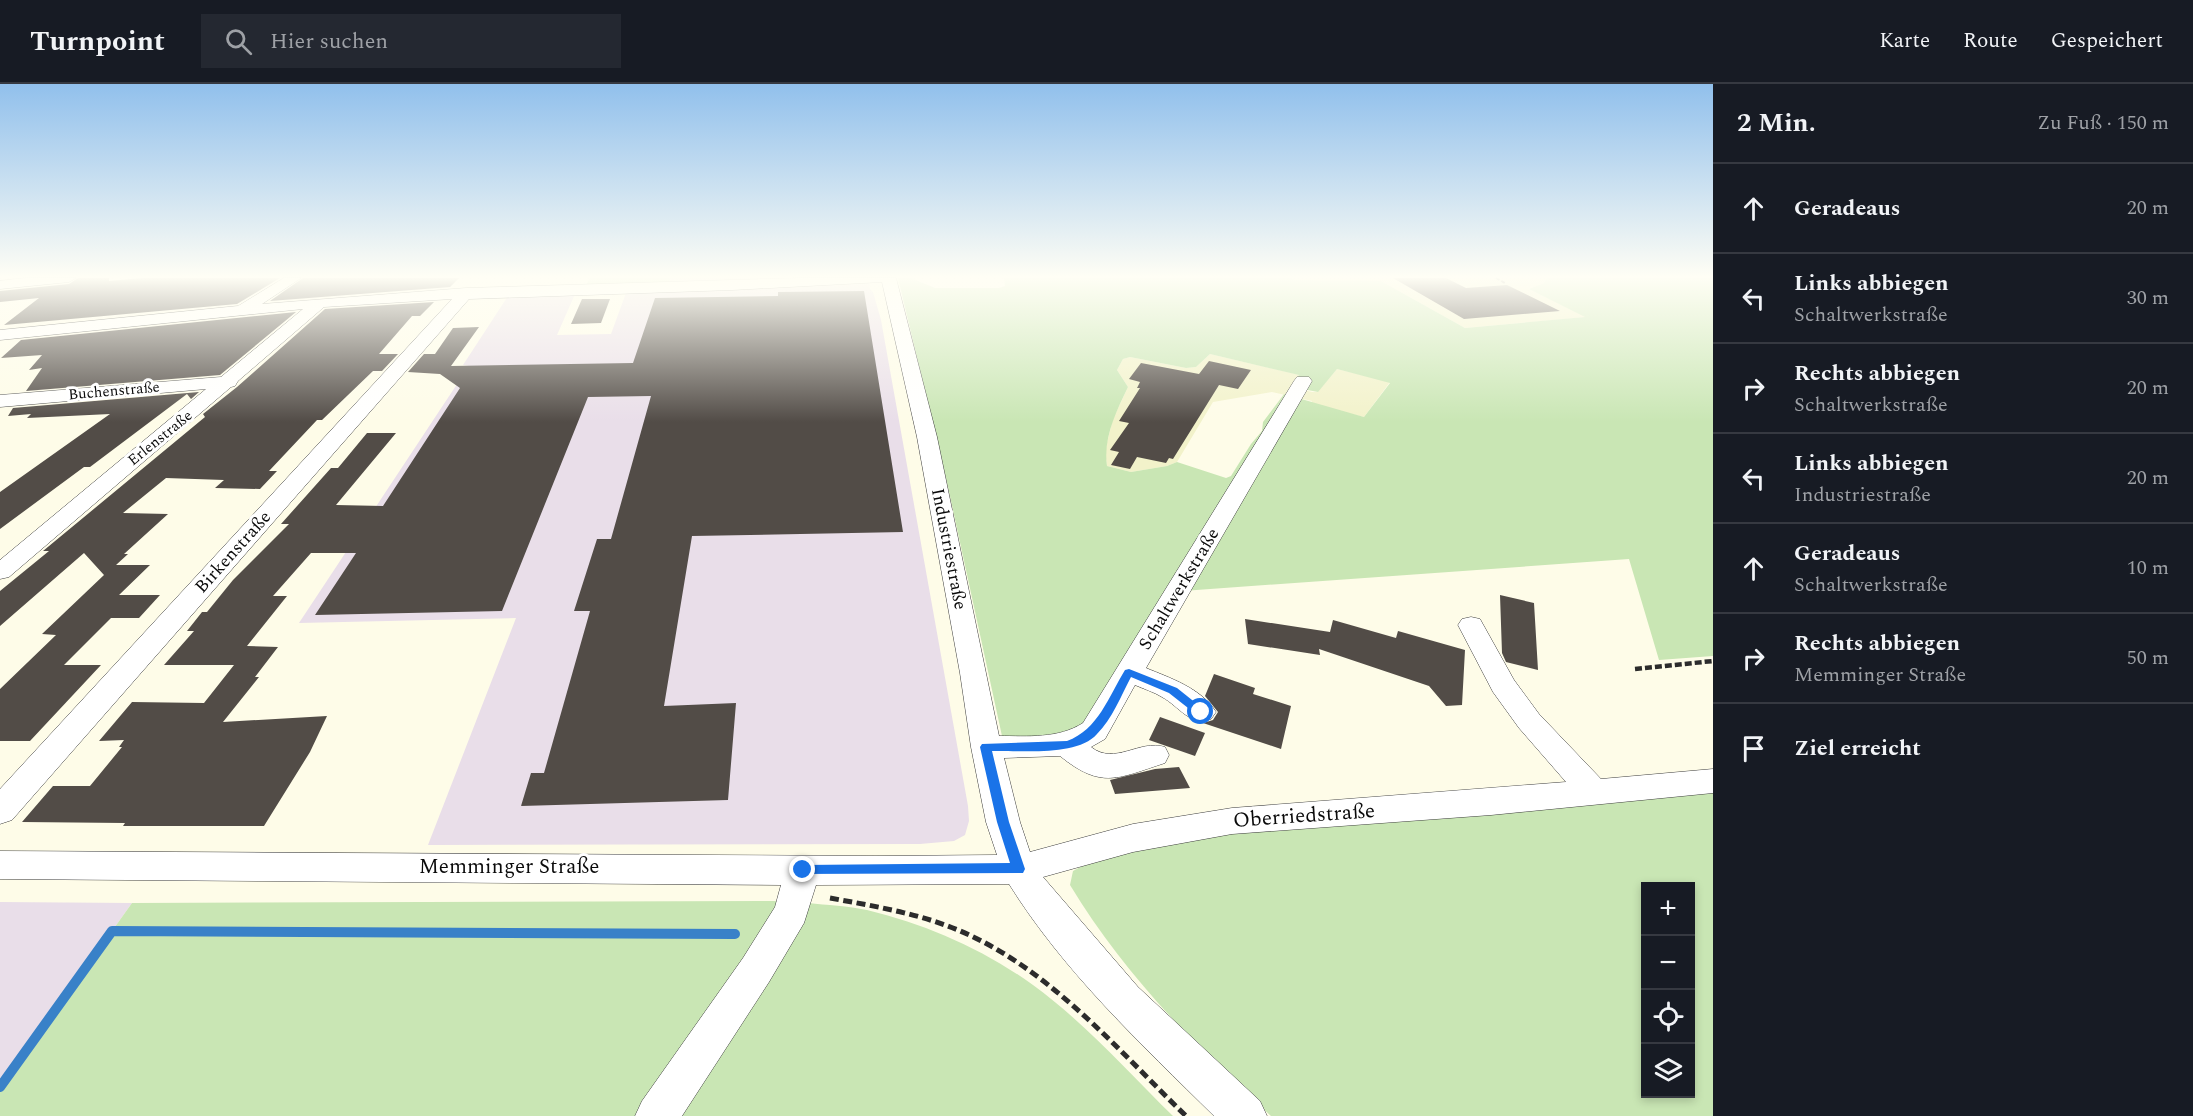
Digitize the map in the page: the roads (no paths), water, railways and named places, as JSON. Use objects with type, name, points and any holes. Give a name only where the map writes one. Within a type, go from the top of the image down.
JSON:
[{"type":"street","points":[[0,335],[88,326]]},
{"type":"street","name":"Erlenstraße","points":[[0,572],[293,326]]},
{"type":"street","name":"Birkenstraße","points":[[0,811],[426,326]]},
{"type":"street","name":"Industriestraße","points":[[899,326],[927,437],[974,673],[986,747],[1003,822],[1019,869]]},
{"type":"street","name":"Schaltwerkstraße","points":[[986,747],[1067,745],[1084,739],[1094,731],[1303,381]]},
{"type":"street","name":"Buchenstraße","points":[[0,401],[229,382]]},
{"type":"street","points":[[1471,625],[1503,685],[1529,721],[1594,792]]},
{"type":"street","points":[[1129,672],[1173,690],[1201,712]]},
{"type":"street","points":[[1067,745],[1091,764],[1114,767],[1154,755]]},
{"type":"street","name":"Oberriedstraße","points":[[1019,869],[1133,838],[1221,823],[1713,781]]},
{"type":"street","name":"Memminger Straße","points":[[0,865],[799,883],[1019,869]]},
{"type":"street","points":[[1019,869],[1039,900],[1124,1000],[1245,1116]]},
{"type":"street","points":[[657,1116],[756,970],[791,912],[799,883]]},
{"type":"waterway","points":[[0,1087],[112,931],[735,934]]}]
